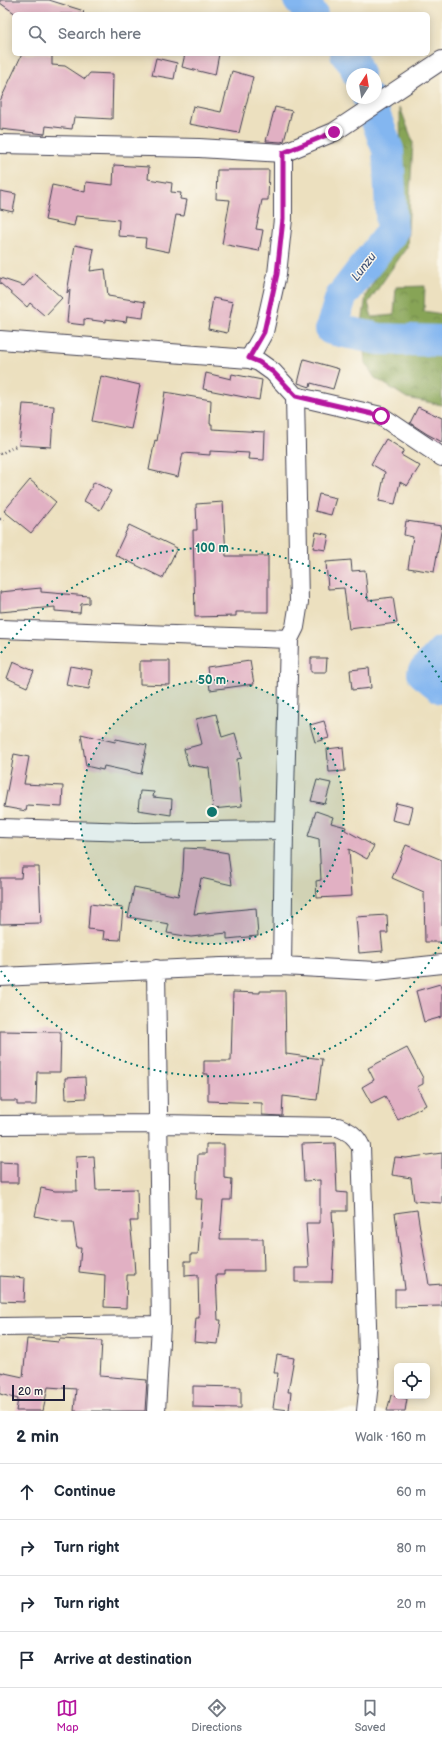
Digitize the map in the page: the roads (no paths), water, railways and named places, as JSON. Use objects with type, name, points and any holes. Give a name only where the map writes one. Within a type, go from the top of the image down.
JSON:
[{"type":"street","points":[[0,144],[199,148],[283,153],[334,132],[442,60]]},
{"type":"street","points":[[249,358],[264,332],[277,274],[283,219],[283,153]]},
{"type":"street","points":[[0,340],[249,358],[259,362],[273,372],[296,396],[381,416],[442,458]]},
{"type":"street","points":[[282,966],[284,830],[290,639],[295,627],[299,602],[296,396]]},
{"type":"street","points":[[0,629],[290,639]]},
{"type":"street","points":[[0,828],[135,832],[284,830]]},
{"type":"street","points":[[0,977],[156,969],[282,966],[369,971],[442,964]]},
{"type":"street","points":[[156,969],[161,1325],[156,1411]]},
{"type":"street","points":[[0,1125],[159,1124],[338,1127],[352,1133],[358,1141],[360,1147],[369,1375],[366,1411]]},
{"type":"street","points":[[0,1327],[161,1325]]},
{"type":"waterway","name":"Lunzu","points":[[299,0],[310,12]]},
{"type":"waterway","name":"Lunzu","points":[[348,56],[354,63],[356,68]]},
{"type":"waterway","name":"Lunzu","points":[[370,104],[388,150],[392,231],[341,297],[331,329],[379,339],[442,341]]},
{"type":"waterway","name":"Lunzu","points":[[442,652],[423,673],[442,688]]}]
